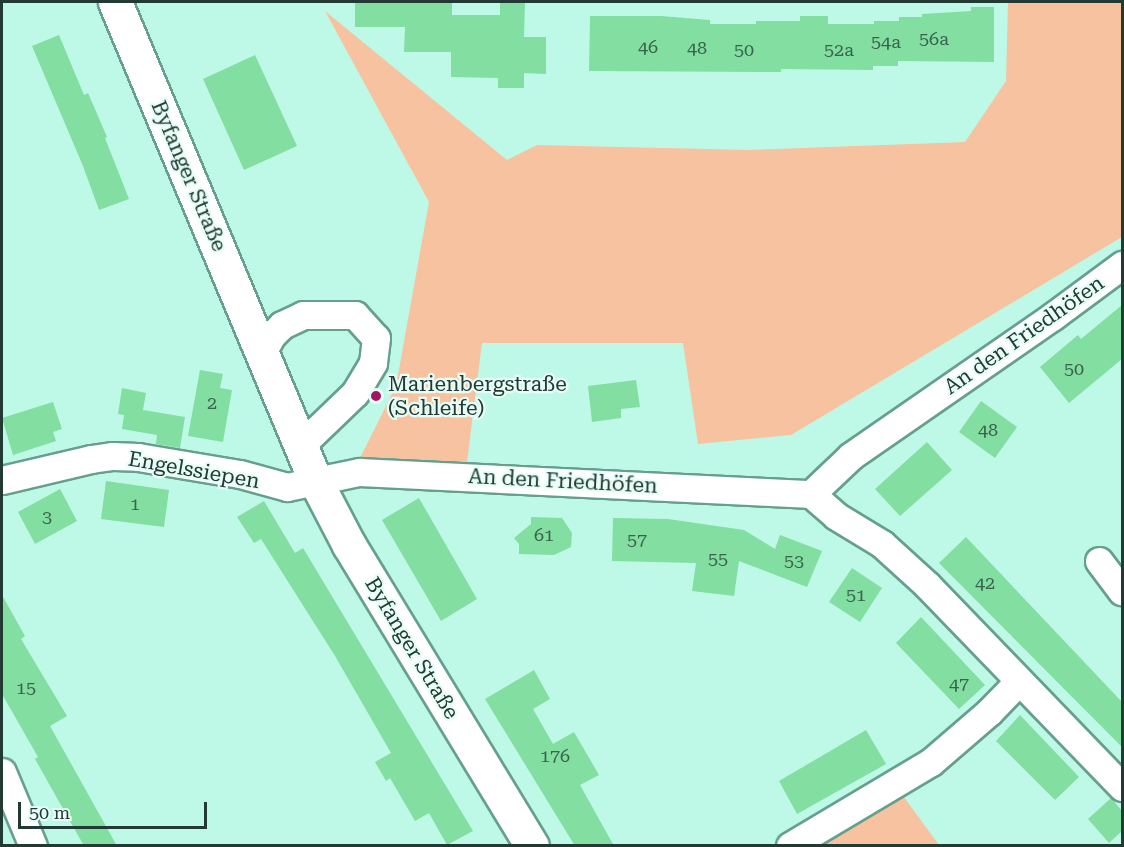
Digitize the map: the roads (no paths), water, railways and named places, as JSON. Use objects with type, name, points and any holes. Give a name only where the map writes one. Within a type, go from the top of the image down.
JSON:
[{"type":"street","name":"Byfanger Straße","points":[[115,2],[263,351],[315,480],[349,545],[532,846]]},
{"type":"street","name":"An den Friedhöfen","points":[[315,480],[359,472],[811,494],[851,456],[1053,316],[1122,265]]},
{"type":"street","points":[[263,351],[272,335],[282,325],[303,315],[355,315],[376,338],[373,363],[355,393],[301,445]]},
{"type":"street","name":"Engelssiepen","points":[[2,480],[113,456],[240,474],[287,488],[315,480]]},
{"type":"street","points":[[811,494],[836,516],[882,544],[927,585],[1018,682],[1122,787]]},
{"type":"street","points":[[1099,561],[1122,591]]},
{"type":"street","points":[[790,846],[931,762],[989,712],[1018,682]]},
{"type":"street","points":[[2,772],[33,846]]},
{"type":"place","name":"Marienbergstraße (Schleife)","points":[[376,396]]}]
